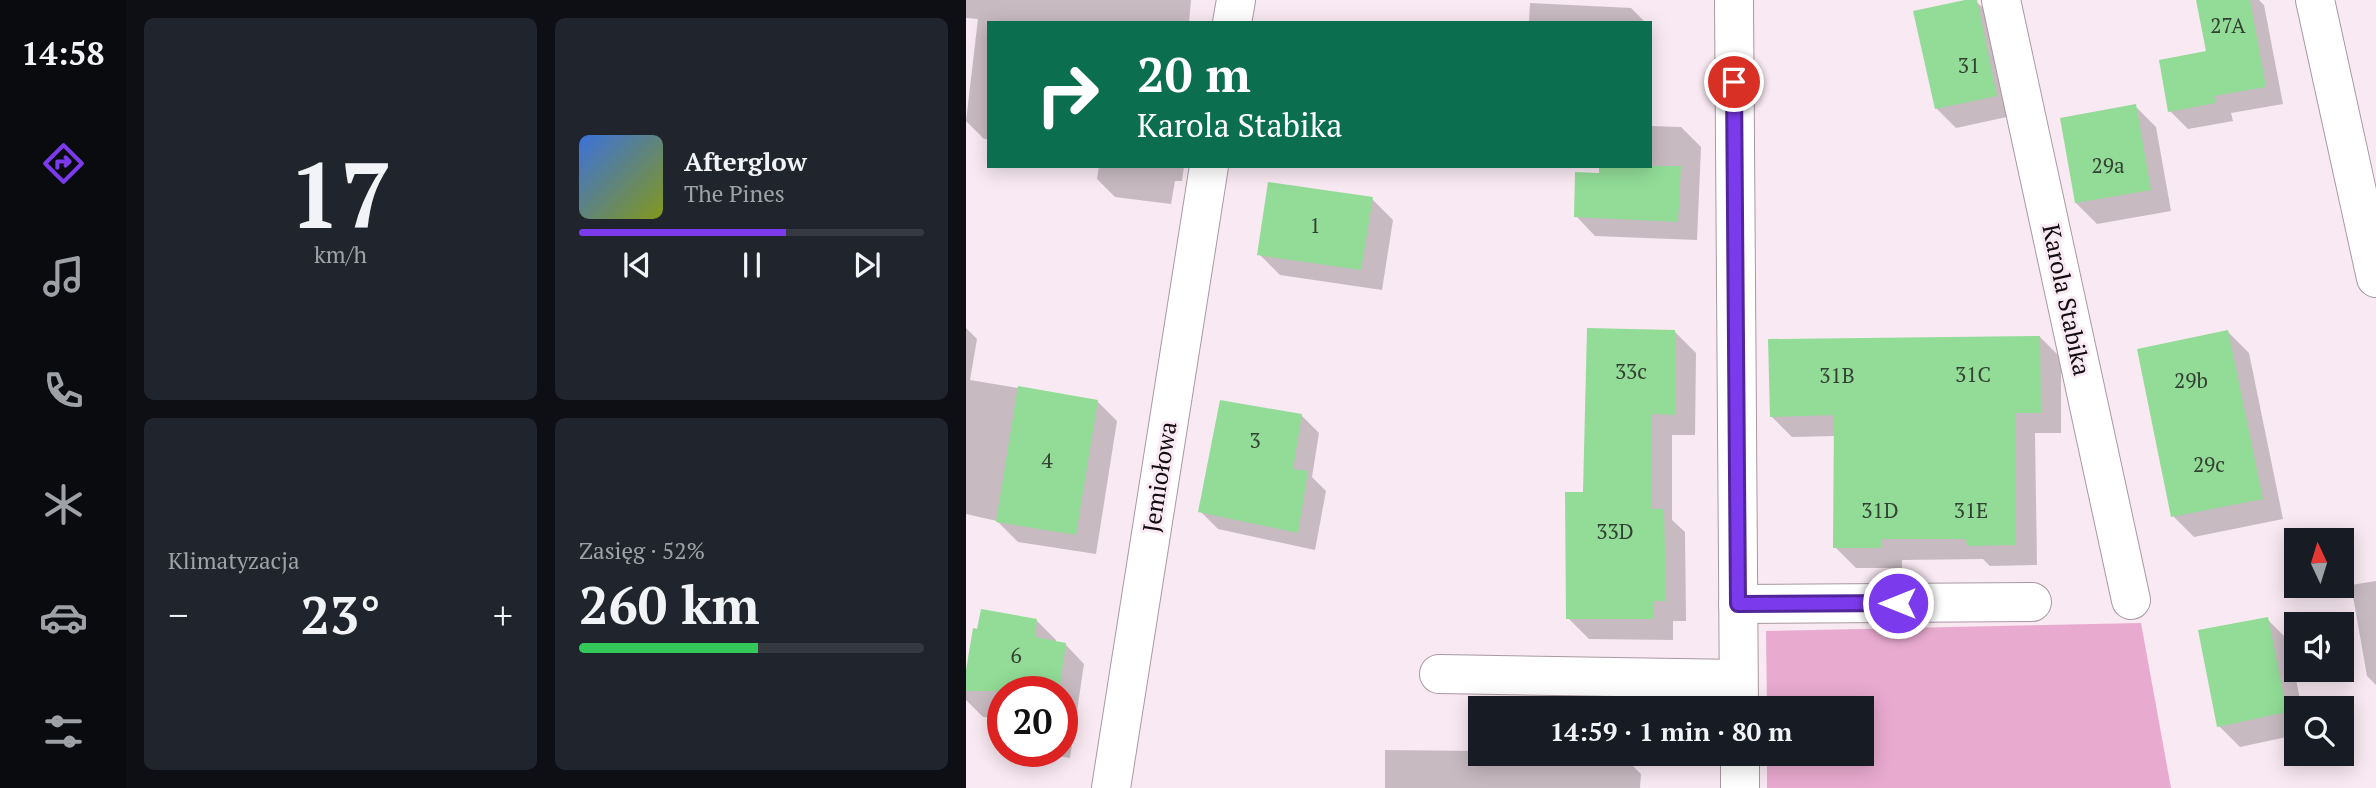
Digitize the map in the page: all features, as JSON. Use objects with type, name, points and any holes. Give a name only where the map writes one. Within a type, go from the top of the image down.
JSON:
[{"type":"street","points":[[1232,21],[1236,0]]},
{"type":"street","points":[[1439,674],[1739,694],[1734,0]]},
{"type":"street","name":"Karola Stabika","points":[[2001,0],[2131,600]]},
{"type":"street","points":[[2315,0],[2376,278]]},
{"type":"street","name":"Jemiołowa","points":[[1111,788],[1209,168]]},
{"type":"street","points":[[1738,604],[2032,602]]},
{"type":"street","points":[[1740,766],[1740,788]]},
{"type":"shaded area","points":[[2141,623],[2171,788],[1767,788],[1767,766],[1874,766],[1874,696],[1767,696],[1766,631]]},
{"type":"building","points":[[1977,0],[1997,96],[1935,109],[1913,11]]},
{"type":"building","points":[[2196,0],[2250,0],[2266,87],[2214,96],[2216,103],[2168,112],[2159,60],[2206,51]]},
{"type":"building","points":[[2136,104],[2151,190],[2075,203],[2060,118]]},
{"type":"building","points":[[1681,166],[1678,222],[1574,217],[1575,172],[1599,173],[1599,168]]},
{"type":"building","points":[[1268,182],[1373,197],[1361,270],[1257,255]]},
{"type":"building","points":[[1587,328],[1675,330],[1675,415],[1652,414],[1652,509],[1664,509],[1665,555],[1665,601],[1653,601],[1653,619],[1566,619],[1565,492],[1583,492]]},
{"type":"building","points":[[2228,330],[2263,499],[2171,517],[2137,349]]},
{"type":"building","points":[[2040,336],[2041,413],[2015,413],[2016,545],[1967,546],[1966,539],[1881,539],[1881,548],[1833,548],[1834,415],[1770,417],[1768,339]]},
{"type":"building","points":[[1018,386],[1098,400],[1076,535],[996,522]]},
{"type":"building","points":[[1220,400],[1302,414],[1293,469],[1308,471],[1298,533],[1198,512]]},
{"type":"building","points":[[981,609],[1037,619],[1035,637],[1066,643],[1061,676],[987,676],[987,691],[966,691],[966,670],[973,628],[977,629]]},
{"type":"building","points":[[2268,617],[2284,697],[2284,713],[2217,727],[2198,630]]},
{"type":"route","points":[[1734,82],[1738,604],[1898,603]]}]
